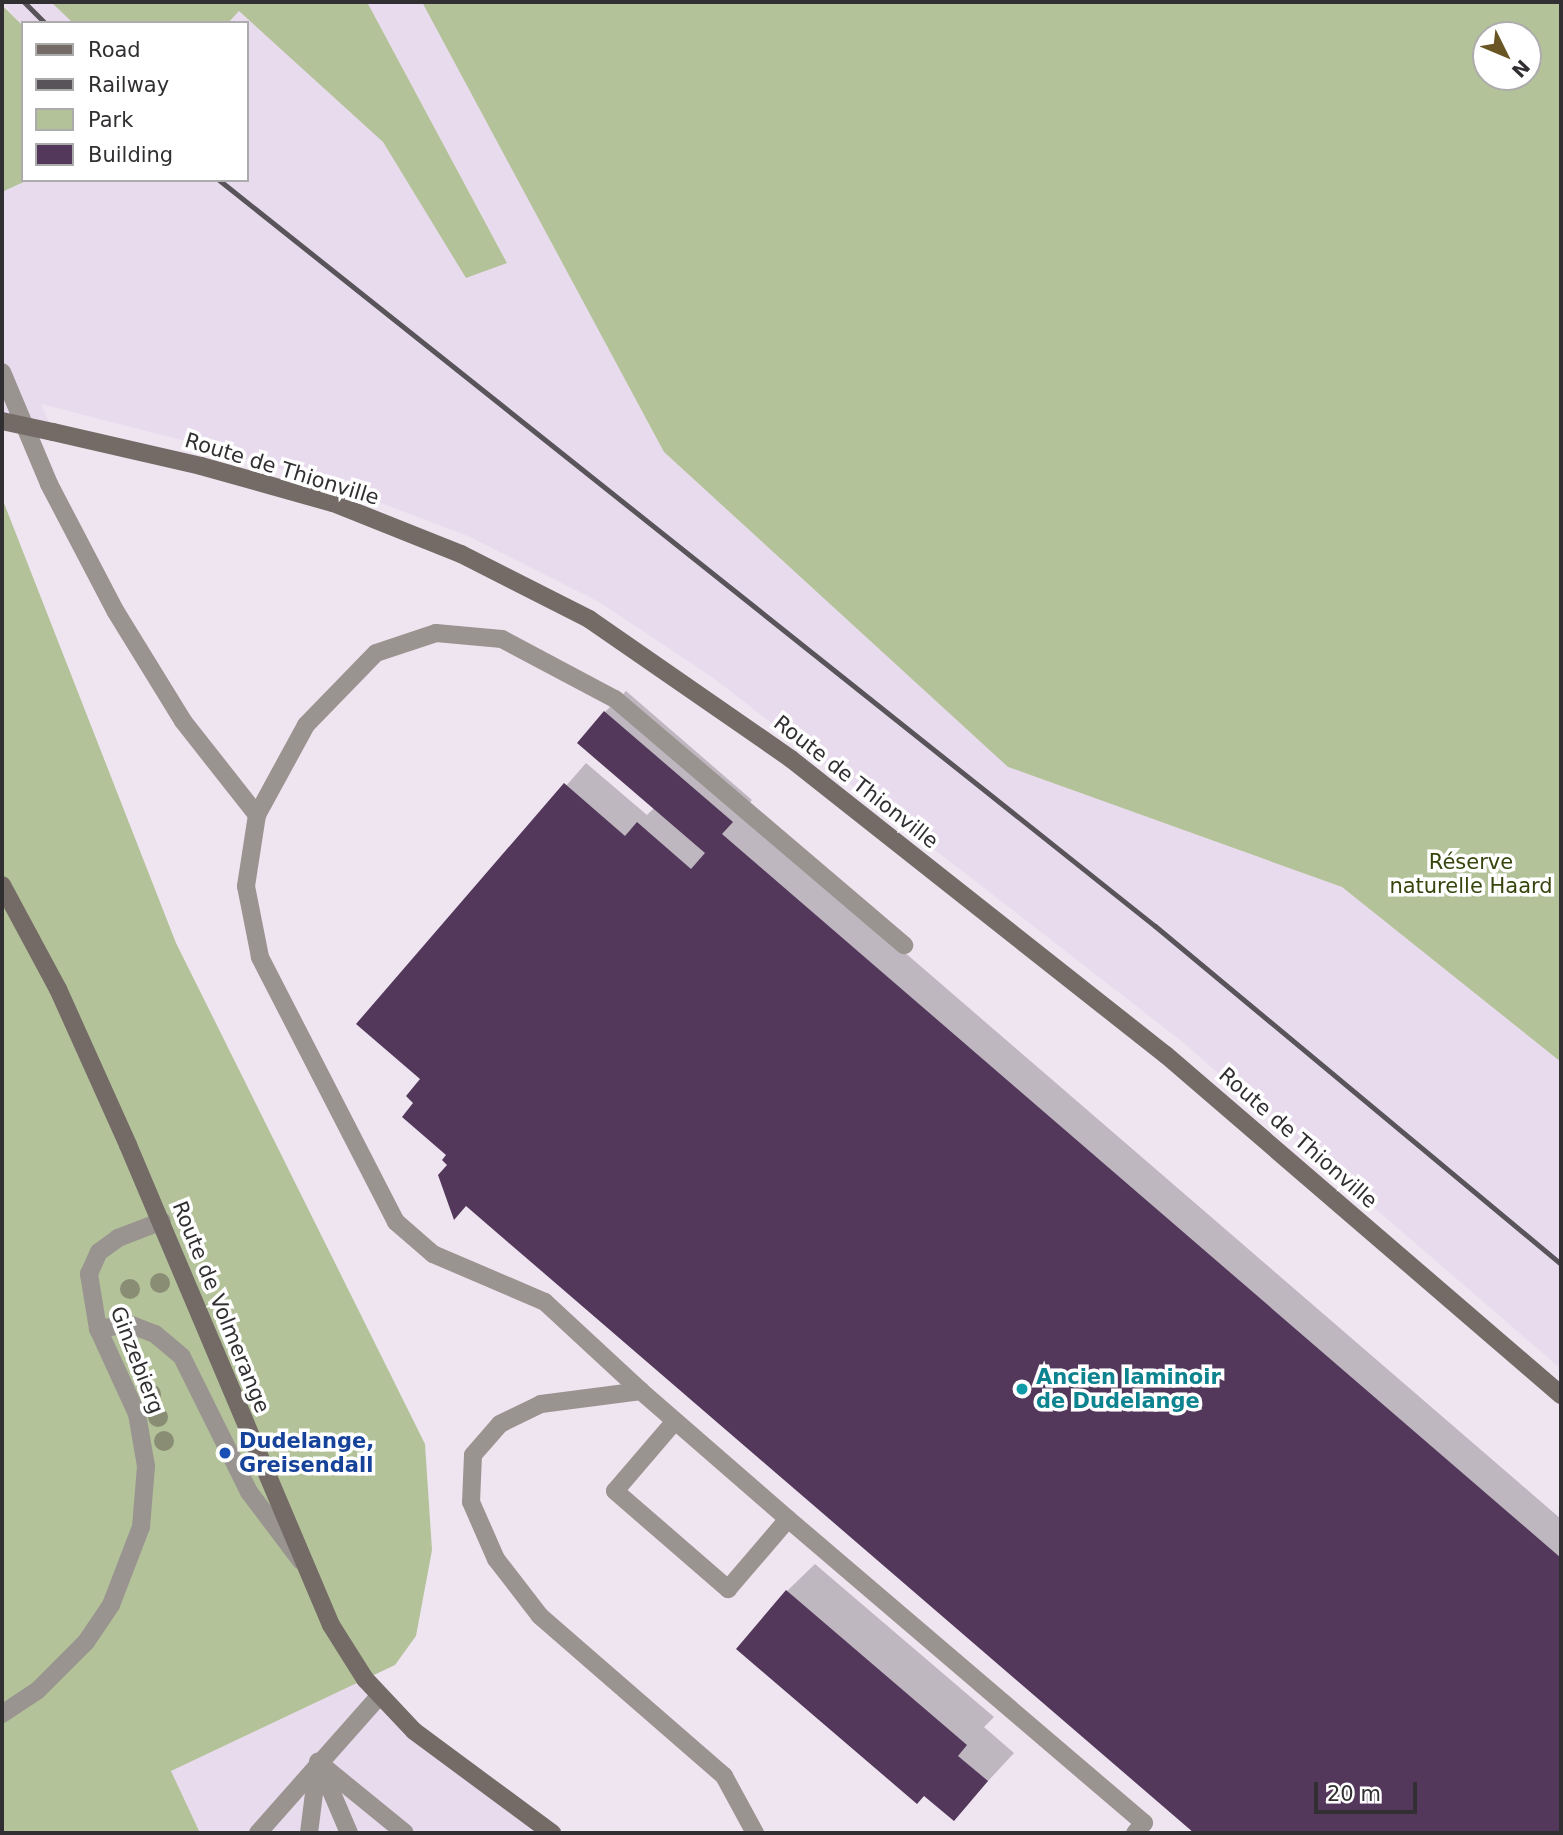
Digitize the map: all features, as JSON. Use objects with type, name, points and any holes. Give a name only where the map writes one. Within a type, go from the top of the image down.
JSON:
[{"type":"main road","name":"Route de Thionville","points":[[2,421],[201,466],[333,503],[461,554],[589,619],[791,759],[1166,1055],[1561,1395]]},
{"type":"main road","name":"Route de Volmerange","points":[[2,885],[58,989],[162,1221],[301,1562],[331,1625],[379,1696],[450,1762],[552,1833]]},
{"type":"street","points":[[2,372],[49,484],[116,612],[183,721],[257,815]]},
{"type":"street","points":[[904,946],[615,699],[502,639],[436,633],[376,653],[306,725],[257,815],[246,886],[260,957],[396,1222],[433,1254],[545,1302],[675,1421],[1144,1830]]},
{"type":"street","name":"Ginzebierg","points":[[2,1714],[38,1690],[86,1643],[111,1605],[141,1527],[146,1466],[136,1415],[98,1329],[89,1274],[99,1252],[118,1238],[162,1221]]},
{"type":"street","points":[[98,1329],[129,1324],[155,1334],[182,1357],[249,1492],[301,1562]]},
{"type":"street","points":[[641,1391],[541,1404],[500,1424],[473,1455],[471,1502],[496,1559],[540,1616],[724,1776],[746,1829]]},
{"type":"street","points":[[675,1421],[615,1491],[728,1589],[788,1519]]},
{"type":"street","points":[[258,1833],[379,1696]]},
{"type":"street","points":[[318,1762],[404,1830],[421,1833]]},
{"type":"street","points":[[309,1833],[318,1762]]},
{"type":"street","points":[[318,1762],[349,1833]]},
{"type":"shaded area","points":[[2,2],[51,2],[71,21],[21,21],[21,24]]},
{"type":"shaded area","points":[[367,2],[422,2],[664,452],[1008,767],[1342,887],[1561,1062],[1561,1369],[1180,1040],[712,677],[599,602],[468,536],[339,487],[205,446],[41,404],[53,432],[2,421],[2,192],[24,182],[248,182],[248,21],[230,21],[239,11],[383,142],[466,277],[507,262]]},
{"type":"shaded area","points":[[365,1679],[379,1696],[552,1833],[200,1833],[171,1771]]},
{"type":"green space","points":[[51,2],[367,2],[507,263],[466,278],[383,142],[239,11],[230,21],[71,21]]},
{"type":"green space","name":"Réserve naturelle Haard","points":[[422,2],[1561,2],[1561,1062],[1342,887],[1008,767],[664,452]]},
{"type":"green space","points":[[2,5],[21,24],[21,182],[24,182],[2,192]]},
{"type":"green space","points":[[2,498],[176,943],[425,1444],[432,1550],[416,1636],[395,1665],[171,1771],[200,1833],[2,1833]]},
{"type":"building","name":"Ancien laminoir de Dudelange","points":[[604,711],[733,822],[722,834],[1561,1558],[1561,1833],[1194,1833],[466,1206],[454,1220],[438,1175],[447,1165],[442,1160],[446,1155],[402,1117],[413,1103],[406,1096],[420,1079],[356,1024],[564,783],[625,836],[637,822],[691,869],[705,853],[577,743]]},
{"type":"building","points":[[786,1590],[967,1745],[958,1756],[988,1781],[954,1821],[924,1796],[917,1804],[736,1649]]},
{"type":"railway","points":[[24,2],[43,21]]},
{"type":"railway","points":[[222,182],[1155,926],[1561,1264]]},
{"type":"place","name":"Ancien laminoir de Dudelange","points":[[1022,1389]]},
{"type":"place","name":"Dudelange, Greisendall","points":[[225,1453]]}]
